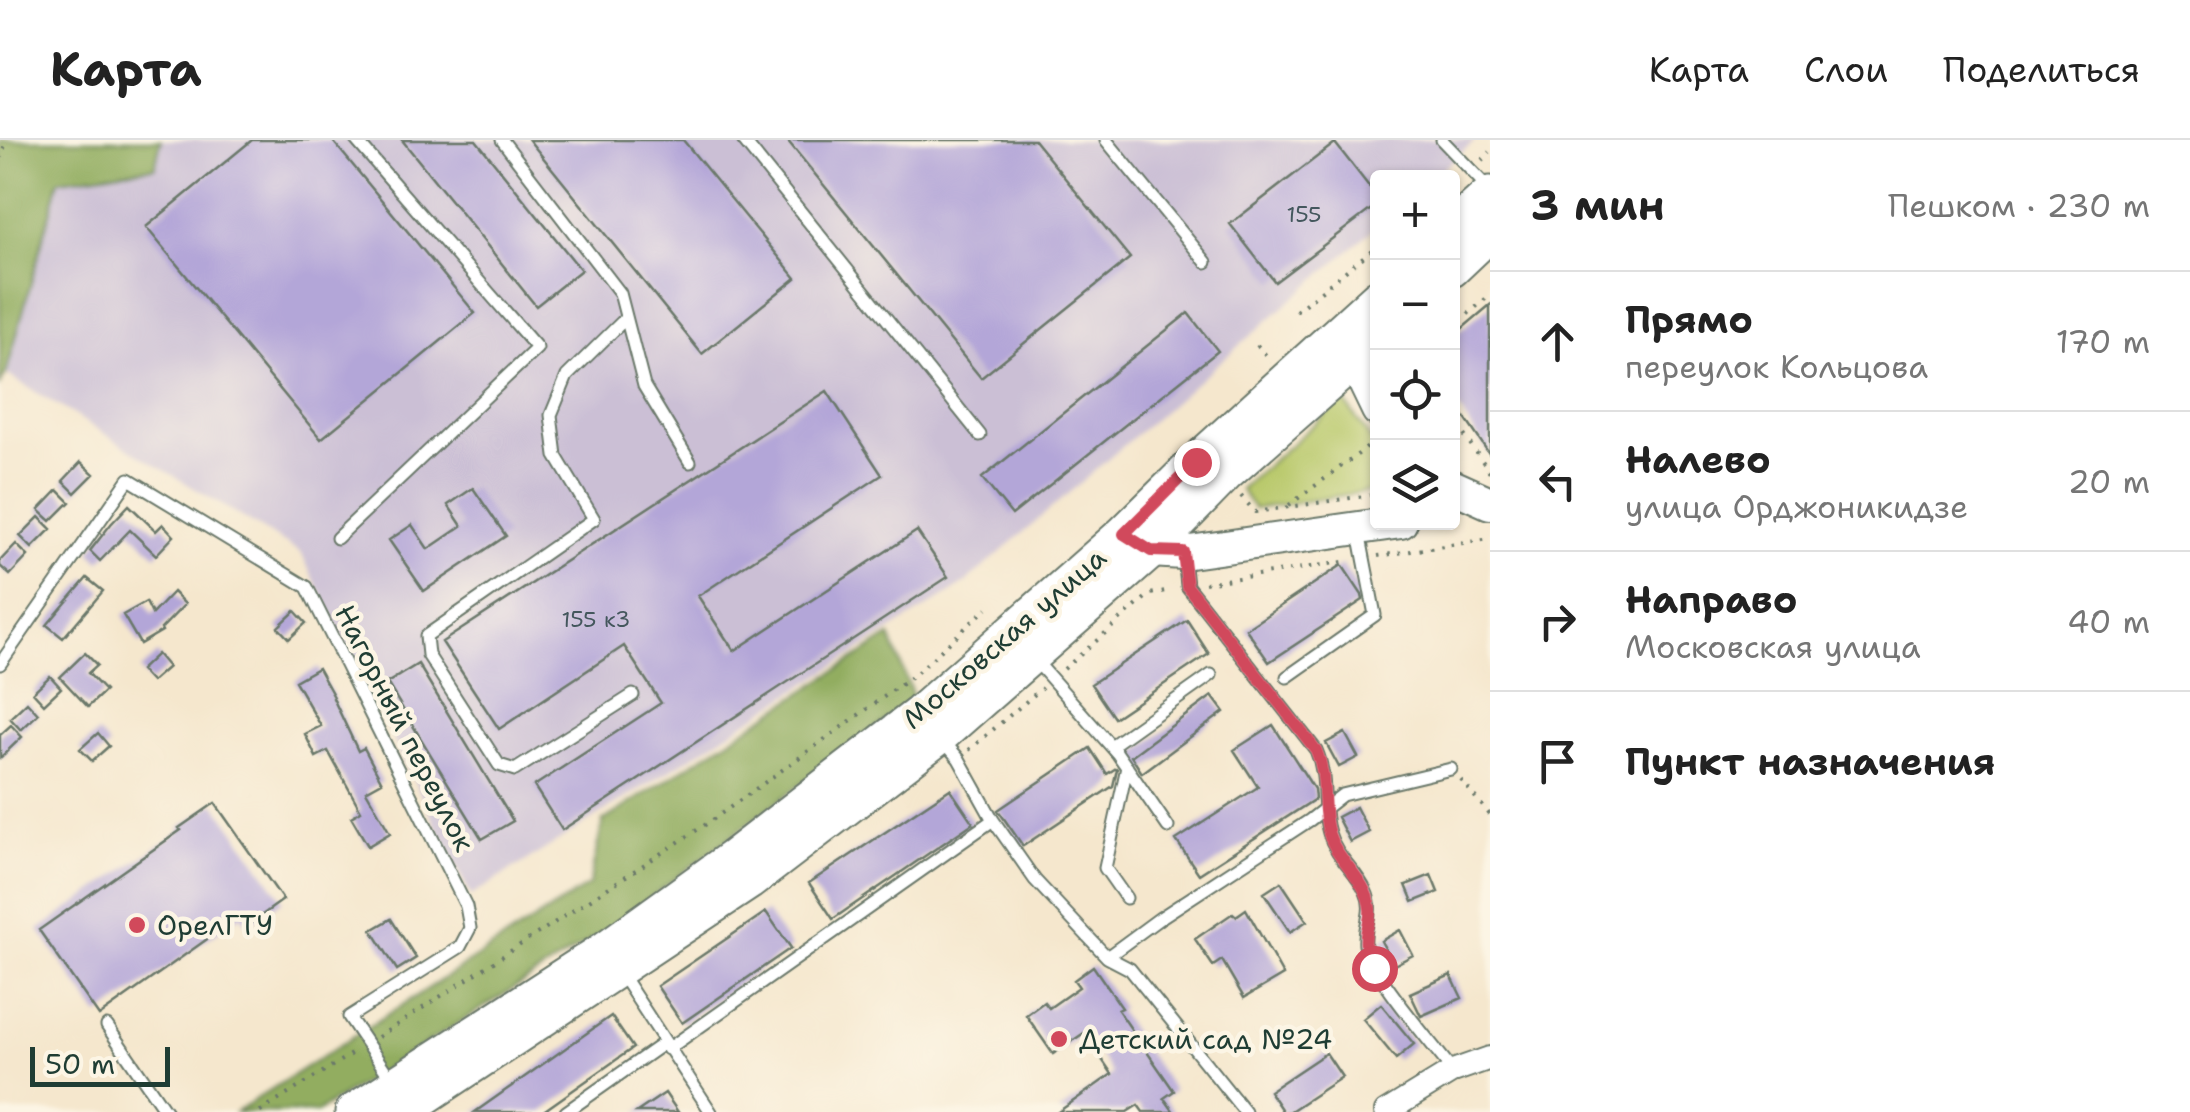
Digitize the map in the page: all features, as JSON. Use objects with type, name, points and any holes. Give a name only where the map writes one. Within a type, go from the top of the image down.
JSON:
[{"type":"main road","points":[[1470,247],[1490,192]]},
{"type":"main road","name":"Московская улица","points":[[412,1102],[604,950],[1152,546],[1196,462],[1370,303]]},
{"type":"main road","points":[[1370,347],[1363,379],[1370,393]]},
{"type":"main road","name":"Московская улица","points":[[354,1112],[412,1102],[618,971],[949,748],[1043,668],[1152,546],[1227,473],[1370,347]]},
{"type":"main road","points":[[1460,490],[1490,503]]},
{"type":"main road","points":[[1460,515],[1490,512]]},
{"type":"main road","points":[[1152,546],[1360,543],[1385,530]]},
{"type":"street","points":[[1386,1112],[1453,1071],[1490,1058]]},
{"type":"lane","points":[[337,538],[537,348],[356,140]]},
{"type":"lane","points":[[502,140],[620,293],[644,386],[690,462]]},
{"type":"lane","points":[[743,140],[980,435]]},
{"type":"lane","points":[[1106,140],[1206,262]]},
{"type":"lane","points":[[1442,140],[1490,192]]},
{"type":"lane","points":[[626,318],[567,376],[550,415],[556,456],[594,518],[426,636],[428,655],[498,765],[515,770],[633,695]]},
{"type":"lane","name":"Нагорный переулок","points":[[0,664],[129,479],[307,588],[466,906],[470,928],[460,946],[349,1017],[367,1044]]},
{"type":"lane","points":[[1287,677],[1376,616],[1360,543]]},
{"type":"lane","points":[[1152,546],[1316,750],[1325,779],[1328,832],[1336,852],[1366,891],[1371,910],[1365,944],[1374,968],[1453,1071]]},
{"type":"lane","points":[[1043,668],[1111,746],[1168,827]]},
{"type":"lane","points":[[1111,746],[1211,676]]},
{"type":"lane","points":[[949,748],[1035,880],[1107,957],[1130,969],[1245,1112]]},
{"type":"lane","points":[[1126,767],[1105,868],[1126,898]]},
{"type":"lane","points":[[1107,957],[1342,795],[1452,769]]},
{"type":"lane","points":[[566,1112],[993,820]]},
{"type":"lane","points":[[618,971],[711,1112]]},
{"type":"lane","points":[[108,1026],[166,1112]]},
{"type":"lane","points":[[367,1044],[412,1102]]},
{"type":"path","points":[[0,159],[8,140]]},
{"type":"path","points":[[1296,311],[1370,252]]},
{"type":"path","points":[[1460,321],[1490,295]]},
{"type":"path","points":[[1258,345],[1277,369]]},
{"type":"path","points":[[1460,429],[1490,472]]},
{"type":"path","points":[[1285,508],[1370,445]]},
{"type":"path","points":[[1255,512],[1370,495]]},
{"type":"path","points":[[949,748],[1043,668],[1150,594],[1360,543],[1490,539]]},
{"type":"path","points":[[260,1112],[711,820],[913,676],[987,608]]},
{"type":"path","points":[[1452,769],[1490,815]]},
{"type":"shaded area","points":[[161,140],[1476,140],[1441,170],[1370,170],[1370,232],[964,584],[471,896],[301,553],[6,374],[59,180],[155,167]]},
{"type":"green space","points":[[0,140],[161,140],[155,167],[59,180],[0,384]]},
{"type":"green space","points":[[1343,399],[1370,439],[1370,491],[1254,509],[1240,489]]},
{"type":"green space","points":[[890,636],[914,699],[607,930],[317,1112],[236,1112],[589,885],[603,821]]},
{"type":"building","points":[[252,140],[332,140],[475,313],[321,439],[146,227]]},
{"type":"building","points":[[402,140],[476,140],[581,270],[536,306]]},
{"type":"building","points":[[529,140],[683,140],[796,278],[702,354]]},
{"type":"building","points":[[787,140],[1034,140],[1130,258],[981,378]]},
{"type":"building","points":[[1335,143],[1370,188],[1370,210],[1275,282],[1230,224]]},
{"type":"building","points":[[1490,305],[1490,455],[1460,411],[1460,330]]},
{"type":"building","points":[[1188,313],[1218,351],[1012,515],[982,478]]},
{"type":"building","points":[[827,391],[882,475],[698,596],[734,651],[917,531],[948,577],[562,830],[534,786],[661,703],[624,646],[499,729],[442,642]]},
{"type":"building","points":[[81,462],[94,474],[75,493],[63,481]]},
{"type":"building","points":[[473,488],[506,536],[424,591],[389,540],[412,525],[428,549],[462,526],[448,505]]},
{"type":"building","points":[[58,490],[70,502],[51,521],[39,510]]},
{"type":"building","points":[[129,505],[156,531],[163,524],[174,536],[156,555],[130,530],[100,561],[90,551]]},
{"type":"building","points":[[39,517],[51,529],[32,548],[20,536]]},
{"type":"building","points":[[16,544],[28,556],[10,575],[0,561]]},
{"type":"building","points":[[1342,565],[1363,600],[1269,662],[1246,629]]},
{"type":"building","points":[[87,578],[103,591],[63,638],[47,625]]},
{"type":"building","points":[[173,592],[185,604],[162,631],[140,644],[123,615],[146,602],[152,614]]},
{"type":"building","points":[[295,611],[306,623],[289,639],[278,627]]},
{"type":"building","points":[[1187,620],[1209,654],[1114,718],[1091,684]]},
{"type":"building","points":[[85,653],[97,665],[88,673],[105,691],[88,707],[60,677]]},
{"type":"building","points":[[157,654],[168,667],[151,682],[140,670]]},
{"type":"building","points":[[418,664],[513,821],[482,839],[387,683]]},
{"type":"building","points":[[318,668],[358,751],[364,748],[382,782],[366,791],[390,833],[368,846],[351,817],[361,811],[328,751],[316,757],[305,734],[321,726],[295,681]]},
{"type":"building","points":[[50,676],[61,688],[44,704],[33,692]]},
{"type":"building","points":[[1212,696],[1224,712],[1142,773],[1131,756]]},
{"type":"building","points":[[27,702],[38,714],[21,730],[10,718]]},
{"type":"building","points":[[11,725],[22,737],[0,758],[0,735]]},
{"type":"building","points":[[1273,725],[1314,789],[1315,799],[1199,874],[1176,840],[1258,787],[1234,750]]},
{"type":"building","points":[[98,733],[109,746],[92,761],[80,749]]},
{"type":"building","points":[[1345,733],[1358,757],[1339,767],[1326,743]]},
{"type":"building","points":[[1090,748],[1107,774],[1117,769],[1113,786],[1023,846],[998,810]]},
{"type":"building","points":[[950,789],[973,823],[833,919],[809,883]]},
{"type":"building","name":"ОрелГТУ","points":[[215,803],[283,900],[248,925],[241,915],[99,1016],[39,930]]},
{"type":"building","points":[[1356,807],[1369,832],[1350,842],[1337,817]]},
{"type":"building","points":[[1431,875],[1438,892],[1413,902],[1406,885]]},
{"type":"building","points":[[1281,882],[1307,921],[1290,932],[1264,893]]},
{"type":"building","points":[[1246,909],[1283,975],[1244,998],[1222,960],[1213,966],[1195,939],[1233,913],[1236,916]]},
{"type":"building","points":[[766,912],[791,948],[682,1023],[657,986]]},
{"type":"building","points":[[391,919],[416,958],[397,970],[372,930]]},
{"type":"building","points":[[1400,930],[1413,955],[1394,965],[1381,941]]},
{"type":"building","name":"Детский сад №24","points":[[1093,966],[1174,1091],[1164,1098],[1174,1112],[1143,1112],[1138,1105],[1127,1112],[1058,1112],[1112,1074],[1084,1033],[1053,1054],[1026,1015],[1044,1002],[1049,1008],[1079,987],[1074,980]]},
{"type":"building","points":[[1451,975],[1462,998],[1421,1016],[1410,993]]},
{"type":"building","points":[[1381,1004],[1414,1044],[1396,1059],[1363,1019]]},
{"type":"building","points":[[611,1016],[633,1048],[542,1112],[475,1112]]},
{"type":"building","points":[[1326,1053],[1342,1077],[1289,1112],[1283,1112],[1269,1091]]},
{"type":"building","points":[[665,1093],[678,1112],[637,1112]]},
{"type":"place","name":"ОрелГТУ","points":[[137,925]]},
{"type":"place","name":"Детский сад №24","points":[[1059,1039]]},
{"type":"route","points":[[1196,462],[1124,534],[1151,551],[1183,552],[1187,586],[1316,750],[1325,779],[1328,832],[1336,852],[1366,891],[1371,910],[1365,944],[1374,968]]}]
